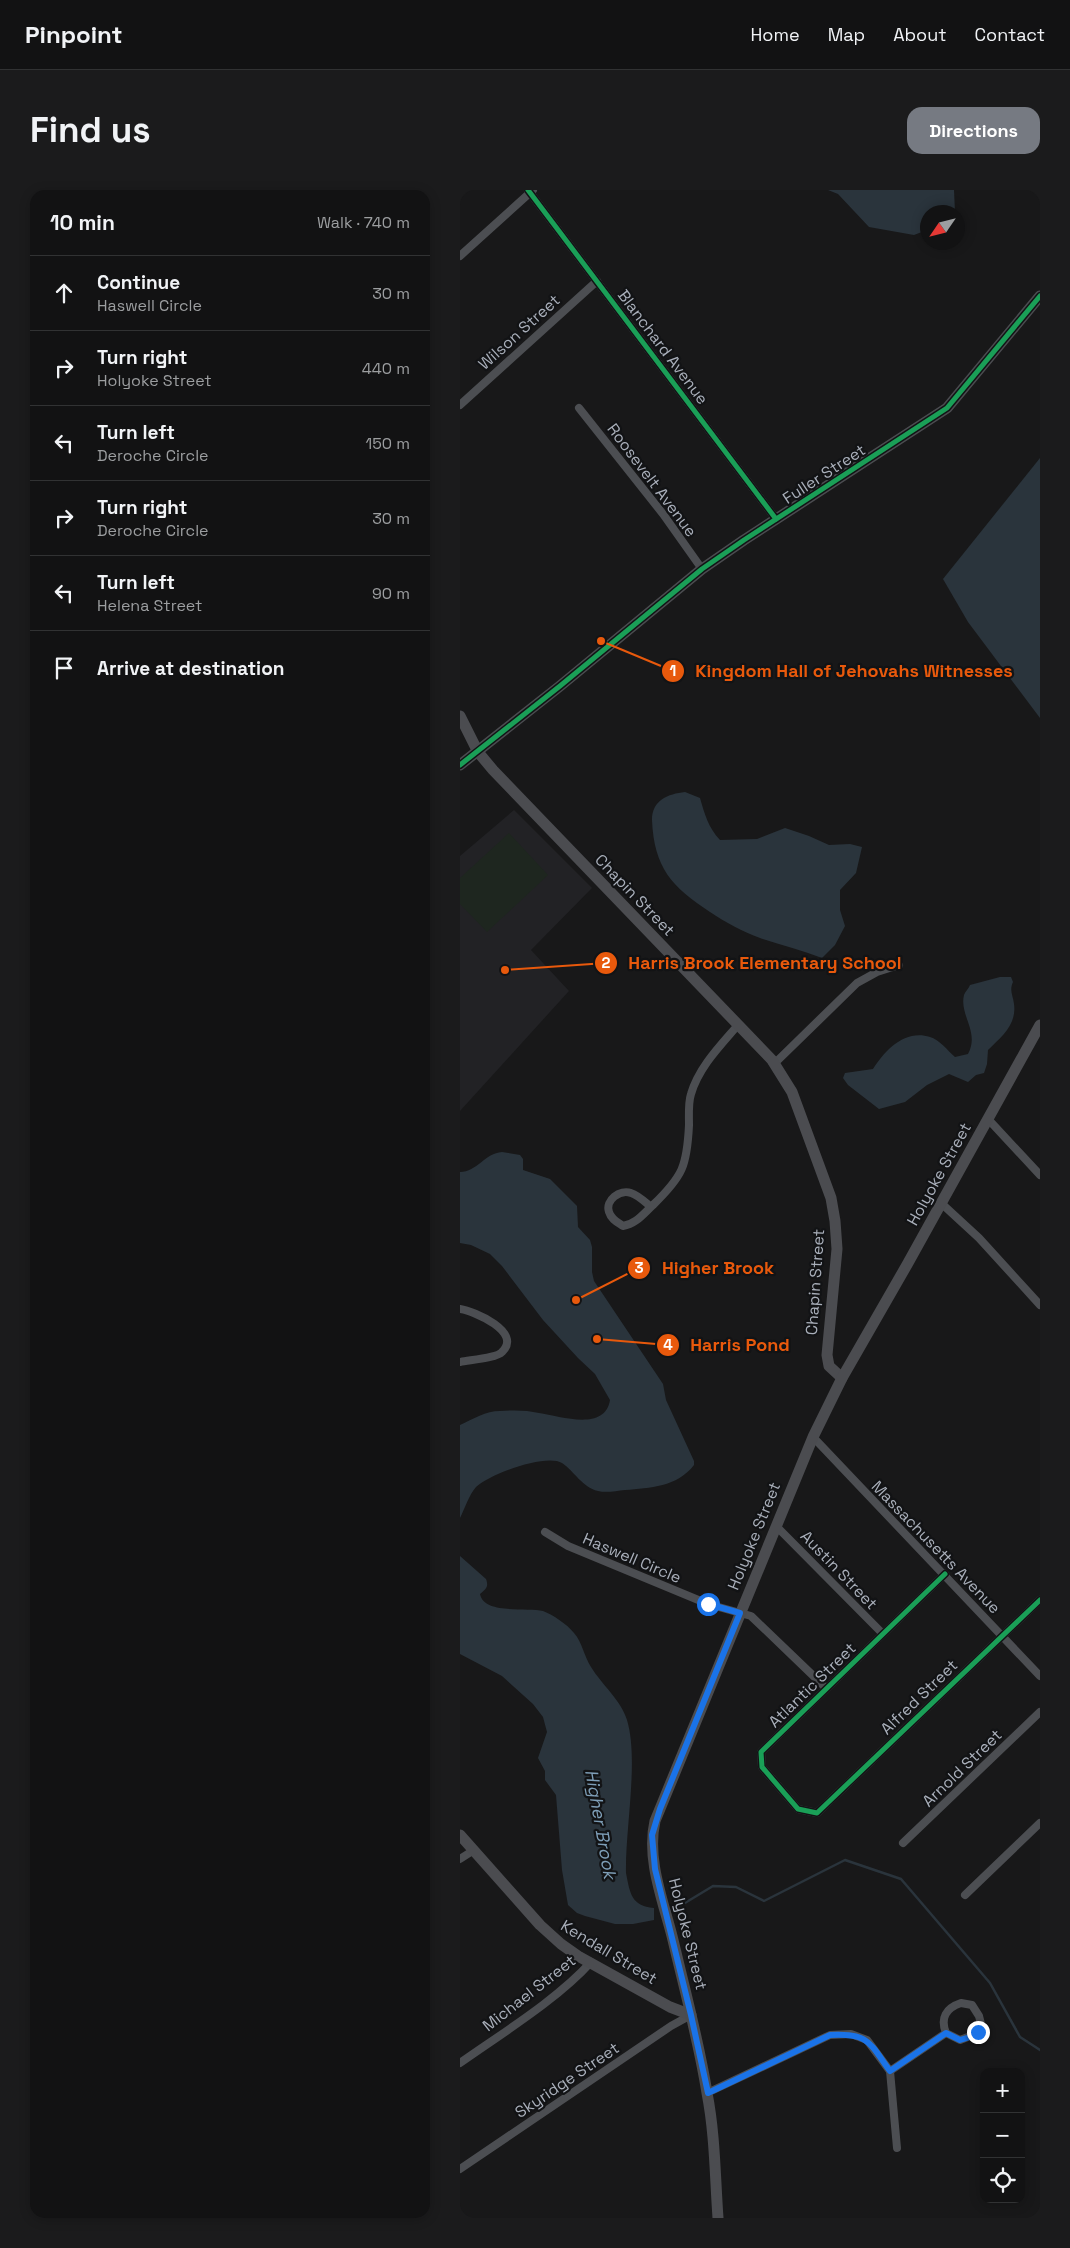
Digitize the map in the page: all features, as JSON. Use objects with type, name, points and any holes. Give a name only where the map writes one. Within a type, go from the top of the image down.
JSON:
[{"type":"main road","name":"Fuller Street","points":[[460,765],[702,569],[947,408],[1040,296]]},
{"type":"main road","name":"Chapin Street","points":[[460,716],[478,752],[493,770],[738,1025],[774,1064],[792,1092],[831,1198],[836,1221],[837,1249],[827,1355],[829,1366],[842,1378]]},
{"type":"main road","name":"Holyoke Street","points":[[718,2218],[712,2124],[708,2093],[654,1858],[652,1841],[655,1821],[813,1437],[842,1378],[988,1119],[1036,1041],[1040,1024]]},
{"type":"main road","name":"Kendall Street","points":[[460,1835],[548,1934],[578,1956],[670,2007],[691,2015]]},
{"type":"street","points":[[460,256],[530,191]]},
{"type":"street","name":"Blanchard Avenue","points":[[530,191],[776,519]]},
{"type":"street","name":"Wilson Street","points":[[460,405],[597,281]]},
{"type":"street","name":"Roosevelt Avenue","points":[[579,408],[663,514],[702,569]]},
{"type":"street","points":[[774,1064],[857,983],[877,972],[899,964]]},
{"type":"street","points":[[651,1207],[632,1193],[623,1192],[614,1196],[608,1204],[608,1211],[613,1219],[623,1226],[633,1224],[651,1207],[671,1188],[684,1167],[688,1154],[690,1096],[697,1078],[712,1055],[738,1025]]},
{"type":"street","points":[[988,1119],[1040,1175]]},
{"type":"street","points":[[941,1203],[979,1238],[1040,1305]]},
{"type":"street","points":[[460,1309],[489,1319],[502,1331],[506,1343],[500,1354],[460,1362]]},
{"type":"street","name":"Massachusetts Avenue","points":[[813,1437],[1040,1676]]},
{"type":"street","name":"Austin Street","points":[[776,1526],[882,1634]]},
{"type":"street","name":"Haswell Circle","points":[[544,1532],[568,1546],[722,1610],[751,1616],[826,1688]]},
{"type":"street","name":"Atlantic Street","points":[[816,1813],[798,1809],[762,1766],[761,1752],[945,1574]]},
{"type":"street","name":"Alfred Street","points":[[816,1813],[1040,1600]]},
{"type":"street","name":"Arnold Street","points":[[903,1843],[1040,1712]]},
{"type":"street","points":[[965,1895],[1040,1823]]},
{"type":"street","points":[[460,1860],[474,1850]]},
{"type":"street","name":"Michael Street","points":[[460,2062],[555,1993],[591,1962]]},
{"type":"street","points":[[961,2002],[972,2005],[981,2022],[978,2032],[960,2040],[946,2033],[943,2021],[948,2010],[961,2002]]},
{"type":"street","name":"Skyridge Street","points":[[460,2169],[671,2026],[691,2015]]},
{"type":"street","points":[[890,2071],[946,2033]]},
{"type":"street","points":[[708,2093],[830,2035],[851,2034],[867,2040],[890,2071],[897,2148]]},
{"type":"shaded area","points":[[514,810],[592,888],[531,950],[569,991],[460,1111],[460,856]]},
{"type":"shaded area","points":[[509,833],[548,875],[487,932],[460,904],[460,878]]},
{"type":"water","points":[[828,190],[954,190],[955,205],[920,205],[920,233],[914,235],[869,227],[838,194]]},
{"type":"water","points":[[1040,458],[1040,718],[968,622],[943,579]]},
{"type":"water","points":[[685,792],[700,798],[705,815],[720,840],[757,839],[785,828],[829,845],[850,844],[862,847],[856,873],[840,890],[840,910],[845,926],[835,945],[822,958],[741,930],[697,903],[675,885],[661,864],[652,820],[655,807],[662,799],[673,794]]},
{"type":"water","points":[[1000,977],[1011,977],[1013,982],[1011,991],[1014,1004],[1013,1018],[1007,1030],[988,1050],[984,1073],[976,1075],[968,1082],[949,1074],[927,1085],[905,1102],[879,1109],[848,1085],[843,1078],[845,1073],[873,1069],[890,1048],[912,1036],[921,1035],[933,1038],[955,1057],[968,1054],[972,1038],[964,1010],[964,995],[970,985]]},
{"type":"water","points":[[496,1153],[520,1155],[523,1159],[523,1170],[550,1179],[577,1206],[578,1227],[590,1240],[592,1247],[594,1281],[663,1384],[666,1400],[694,1461],[694,1465],[680,1478],[653,1487],[601,1492],[587,1486],[562,1463],[544,1461],[532,1463],[518,1466],[493,1476],[476,1487],[460,1518],[460,1425],[495,1411],[525,1411],[569,1419],[591,1419],[600,1416],[606,1410],[610,1400],[595,1374],[543,1320],[502,1266],[490,1254],[471,1245],[460,1243],[460,1172],[471,1169]]},
{"type":"water","points":[[460,1556],[486,1579],[486,1588],[480,1594],[483,1601],[489,1605],[507,1609],[543,1611],[568,1626],[579,1641],[591,1667],[616,1699],[624,1713],[627,1720],[632,1755],[626,1873],[633,1897],[640,1904],[654,1908],[654,1920],[633,1924],[615,1924],[577,1913],[568,1905],[562,1870],[556,1795],[545,1780],[545,1771],[538,1758],[547,1732],[543,1717],[533,1704],[502,1676],[460,1654]]},
{"type":"waterway","name":"Higher Brook","points":[[669,1910],[675,1909],[713,1886],[736,1887],[764,1901],[845,1860],[901,1879],[990,1983],[1020,2037],[1040,2050]]},
{"type":"cycle path","points":[[528,190],[776,519]]},
{"type":"cycle path","points":[[460,765],[560,686],[702,569],[947,408],[1040,296]]},
{"type":"cycle path","points":[[945,1574],[761,1752],[762,1767],[798,1809],[817,1813],[1040,1600]]},
{"type":"place","name":"Kingdom Hall of Jehovahs Witnesses","points":[[601,641]]},
{"type":"place","name":"Harris Brook Elementary School","points":[[505,970]]},
{"type":"place","name":"Higher Brook","points":[[576,1300]]},
{"type":"place","name":"Harris Pond","points":[[597,1339]]},
{"type":"route","points":[[708,1604],[722,1610],[740,1613],[660,1809],[652,1841],[655,1869],[708,2093],[830,2035],[851,2034],[867,2040],[890,2071],[946,2033],[952,2038],[960,2040],[978,2032]]}]
